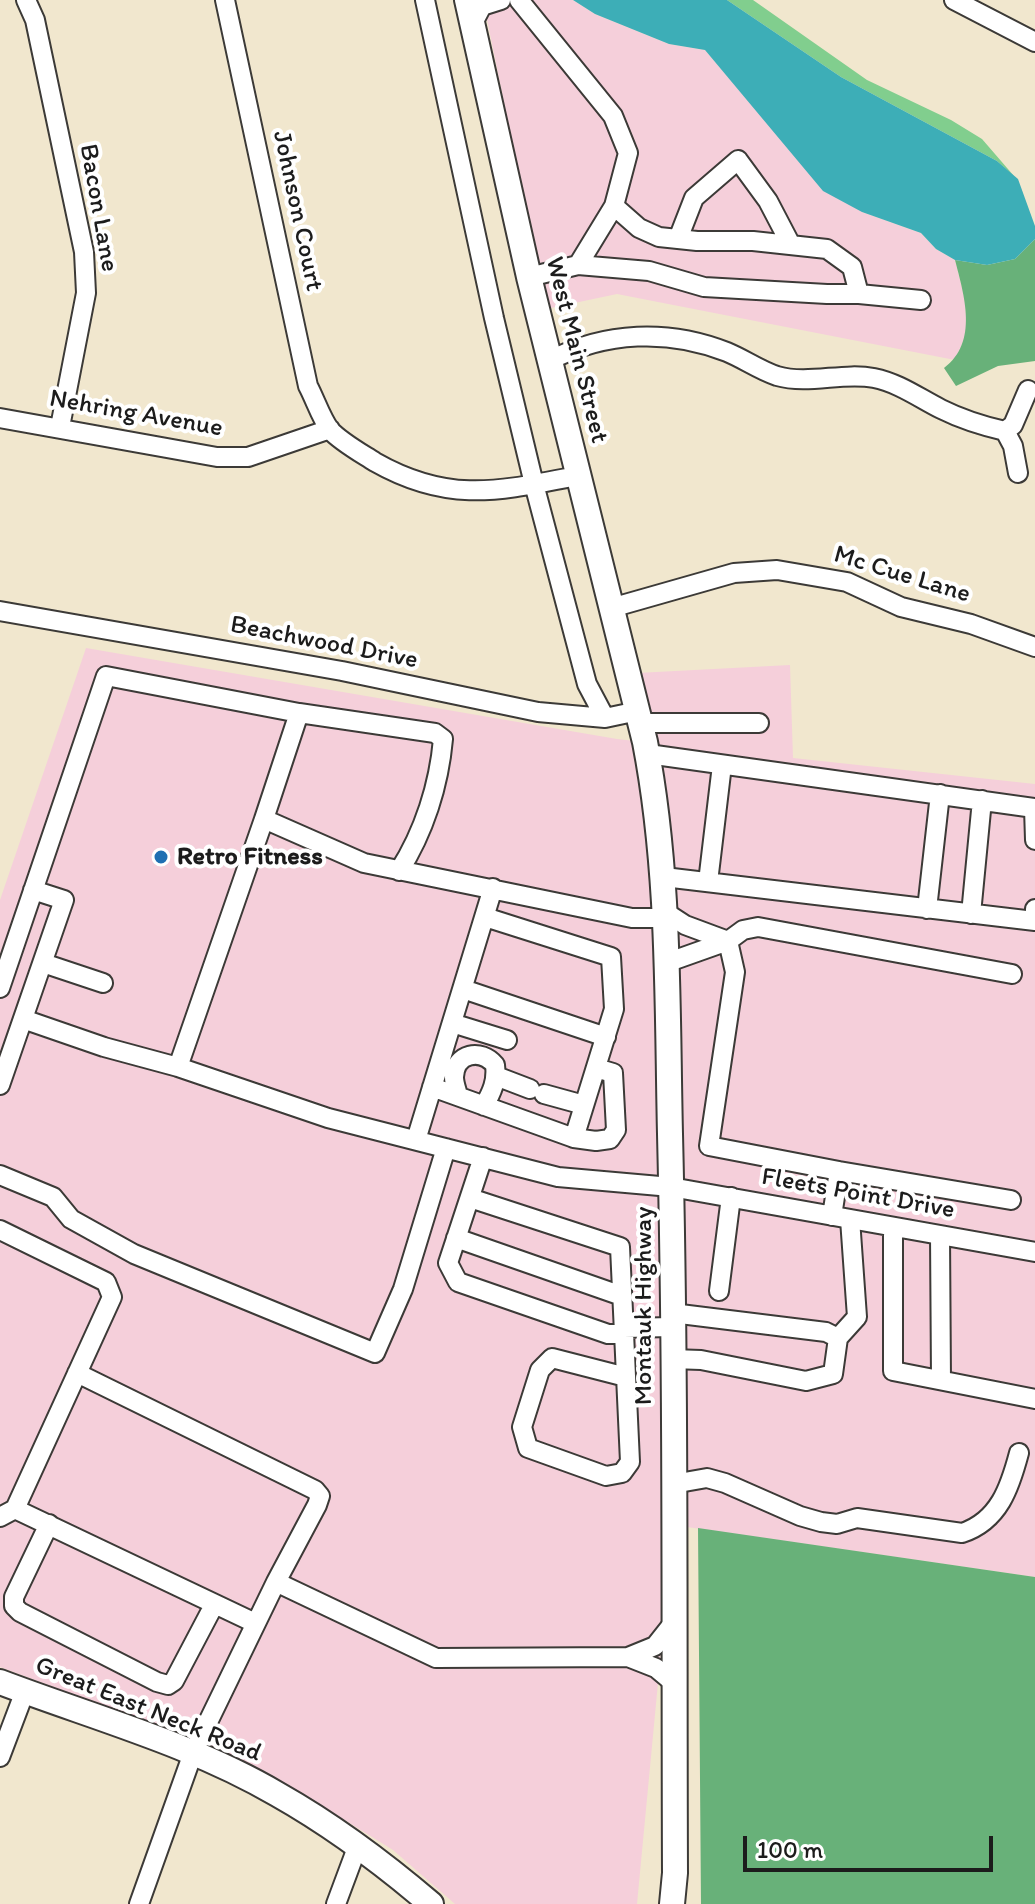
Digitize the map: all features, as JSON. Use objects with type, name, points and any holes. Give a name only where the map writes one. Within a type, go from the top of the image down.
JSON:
[{"type":"main road","name":"West Main Street","points":[[467,0],[549,361],[639,717]]},
{"type":"main road","name":"Montauk Highway","points":[[639,717],[648,754],[664,877],[671,1187],[675,1873],[672,1904]]},
{"type":"main road","name":"Great East Neck Road","points":[[0,1682],[193,1753],[276,1793],[358,1845],[431,1904]]},
{"type":"street","name":"Bacon Lane","points":[[26,0],[35,20],[84,252],[86,293],[60,427]]},
{"type":"street","name":"Johnson Court","points":[[225,0],[308,386],[330,429]]},
{"type":"street","points":[[425,0],[494,318],[534,484],[587,684],[605,718]]},
{"type":"street","points":[[472,25],[482,6],[501,0]]},
{"type":"street","points":[[519,0],[613,116],[628,153],[614,206],[578,265]]},
{"type":"street","points":[[954,0],[1035,42]]},
{"type":"street","points":[[678,239],[694,198],[738,160],[768,201],[791,245]]},
{"type":"street","points":[[614,206],[639,228],[659,237],[827,249],[852,267],[859,294]]},
{"type":"street","points":[[529,277],[578,265],[649,271],[704,287],[921,300]]},
{"type":"street","points":[[549,361],[602,341],[629,336],[664,336],[698,342],[730,353],[762,370],[792,379],[853,375],[876,379],[896,385],[954,415],[1005,431],[1013,446],[1018,473]]},
{"type":"street","points":[[1005,431],[1013,425],[1028,390]]},
{"type":"street","name":"Nehring Avenue","points":[[0,418],[217,457],[248,457],[330,429]]},
{"type":"street","points":[[330,429],[363,455],[394,473],[427,486],[460,491],[498,491],[577,476]]},
{"type":"street","name":"Mc Cue Lane","points":[[611,608],[734,573],[777,570],[847,582],[901,607],[971,624],[1035,647]]},
{"type":"street","name":"Beachwood Drive","points":[[0,611],[342,671],[538,712],[605,718],[759,723]]},
{"type":"street","points":[[0,988],[106,676],[299,713],[435,733],[443,739],[440,772],[415,846],[399,871]]},
{"type":"street","points":[[178,1067],[299,713]]},
{"type":"street","points":[[648,754],[1034,808],[1035,840]]},
{"type":"street","points":[[708,882],[722,765]]},
{"type":"street","points":[[927,909],[940,794]]},
{"type":"street","points":[[971,914],[982,800]]},
{"type":"street","points":[[264,819],[364,863],[632,918],[665,915],[728,941]]},
{"type":"street","points":[[664,877],[1035,921],[1035,909]]},
{"type":"street","points":[[416,1140],[493,888]]},
{"type":"street","points":[[0,1085],[64,900],[33,890]]},
{"type":"street","points":[[485,917],[611,957],[614,1009],[574,1138]]},
{"type":"street","points":[[666,963],[728,941],[743,930],[758,927],[1012,974]]},
{"type":"street","points":[[728,941],[735,972],[709,1146],[1011,1200]]},
{"type":"street","points":[[43,963],[103,983]]},
{"type":"street","points":[[463,989],[606,1037]]},
{"type":"street","name":"Fleets Point Drive","points":[[23,1019],[328,1118],[558,1177],[671,1187],[1035,1252]]},
{"type":"street","points":[[452,1023],[507,1040]]},
{"type":"street","points":[[458,1096],[454,1080],[456,1069],[469,1054],[481,1054],[495,1065],[496,1076],[484,1106]]},
{"type":"street","points":[[432,1087],[574,1138],[596,1141],[610,1139],[616,1130],[613,1073],[596,1068]]},
{"type":"street","points":[[496,1076],[584,1105]]},
{"type":"street","points":[[0,1175],[53,1197],[71,1219],[134,1254],[375,1353],[403,1289],[446,1148]]},
{"type":"street","points":[[483,1157],[448,1263],[458,1282],[608,1334],[826,1332],[838,1338]]},
{"type":"street","points":[[672,1335],[701,1360],[806,1381],[833,1374],[838,1338],[857,1317],[841,1217],[839,1171]]},
{"type":"street","points":[[719,1291],[731,1197]]},
{"type":"street","points":[[470,1198],[620,1247],[630,1462],[622,1473],[606,1476],[528,1448],[522,1427],[540,1370],[552,1358],[626,1377]]},
{"type":"street","points":[[893,1227],[893,1371],[1035,1399]]},
{"type":"street","points":[[0,1230],[106,1282],[112,1297],[7,1513],[49,1524],[255,1623]]},
{"type":"street","points":[[940,1235],[941,1380]]},
{"type":"street","points":[[456,1238],[622,1296]]},
{"type":"street","points":[[77,1373],[315,1490],[320,1496],[193,1753],[139,1904]]},
{"type":"street","points":[[673,1484],[707,1478],[821,1522],[837,1524],[857,1518],[962,1533],[993,1514],[1009,1489],[1019,1453]]},
{"type":"street","points":[[49,1524],[14,1597],[14,1606],[20,1612],[157,1682],[168,1685],[174,1681],[214,1605]]},
{"type":"street","points":[[276,1582],[436,1658],[628,1657],[654,1667],[674,1683]]},
{"type":"street","points":[[628,1657],[655,1646],[674,1622]]},
{"type":"street","points":[[0,1757],[25,1691]]},
{"type":"street","points":[[336,1904],[358,1845]]},
{"type":"shaded area","points":[[483,0],[573,0],[595,14],[669,44],[705,50],[760,114],[862,212],[921,233],[936,249],[955,260],[965,299],[967,333],[955,360],[617,294],[546,309]]},
{"type":"shaded area","points":[[86,648],[653,743],[637,673],[790,665],[793,758],[1035,784],[1035,1577],[673,1525],[637,1904],[455,1904],[393,1850],[293,1788],[219,1749],[0,1667],[0,900]]},
{"type":"green space","points":[[727,0],[753,0],[867,80],[951,120],[982,139],[1014,176],[997,161],[841,77]]},
{"type":"green space","points":[[1035,239],[1035,361],[998,366],[956,386],[944,368],[962,345],[965,332],[965,303],[955,260],[987,265],[1015,259]]},
{"type":"green space","points":[[698,1528],[1035,1577],[1035,1904],[701,1904]]},
{"type":"water","points":[[573,0],[727,0],[841,77],[997,161],[1018,179],[1035,226],[1035,239],[1015,259],[987,265],[955,260],[936,249],[921,233],[862,212],[823,191],[705,50],[669,44],[595,14]]},
{"type":"place","name":"Retro Fitness","points":[[161,857]]}]
